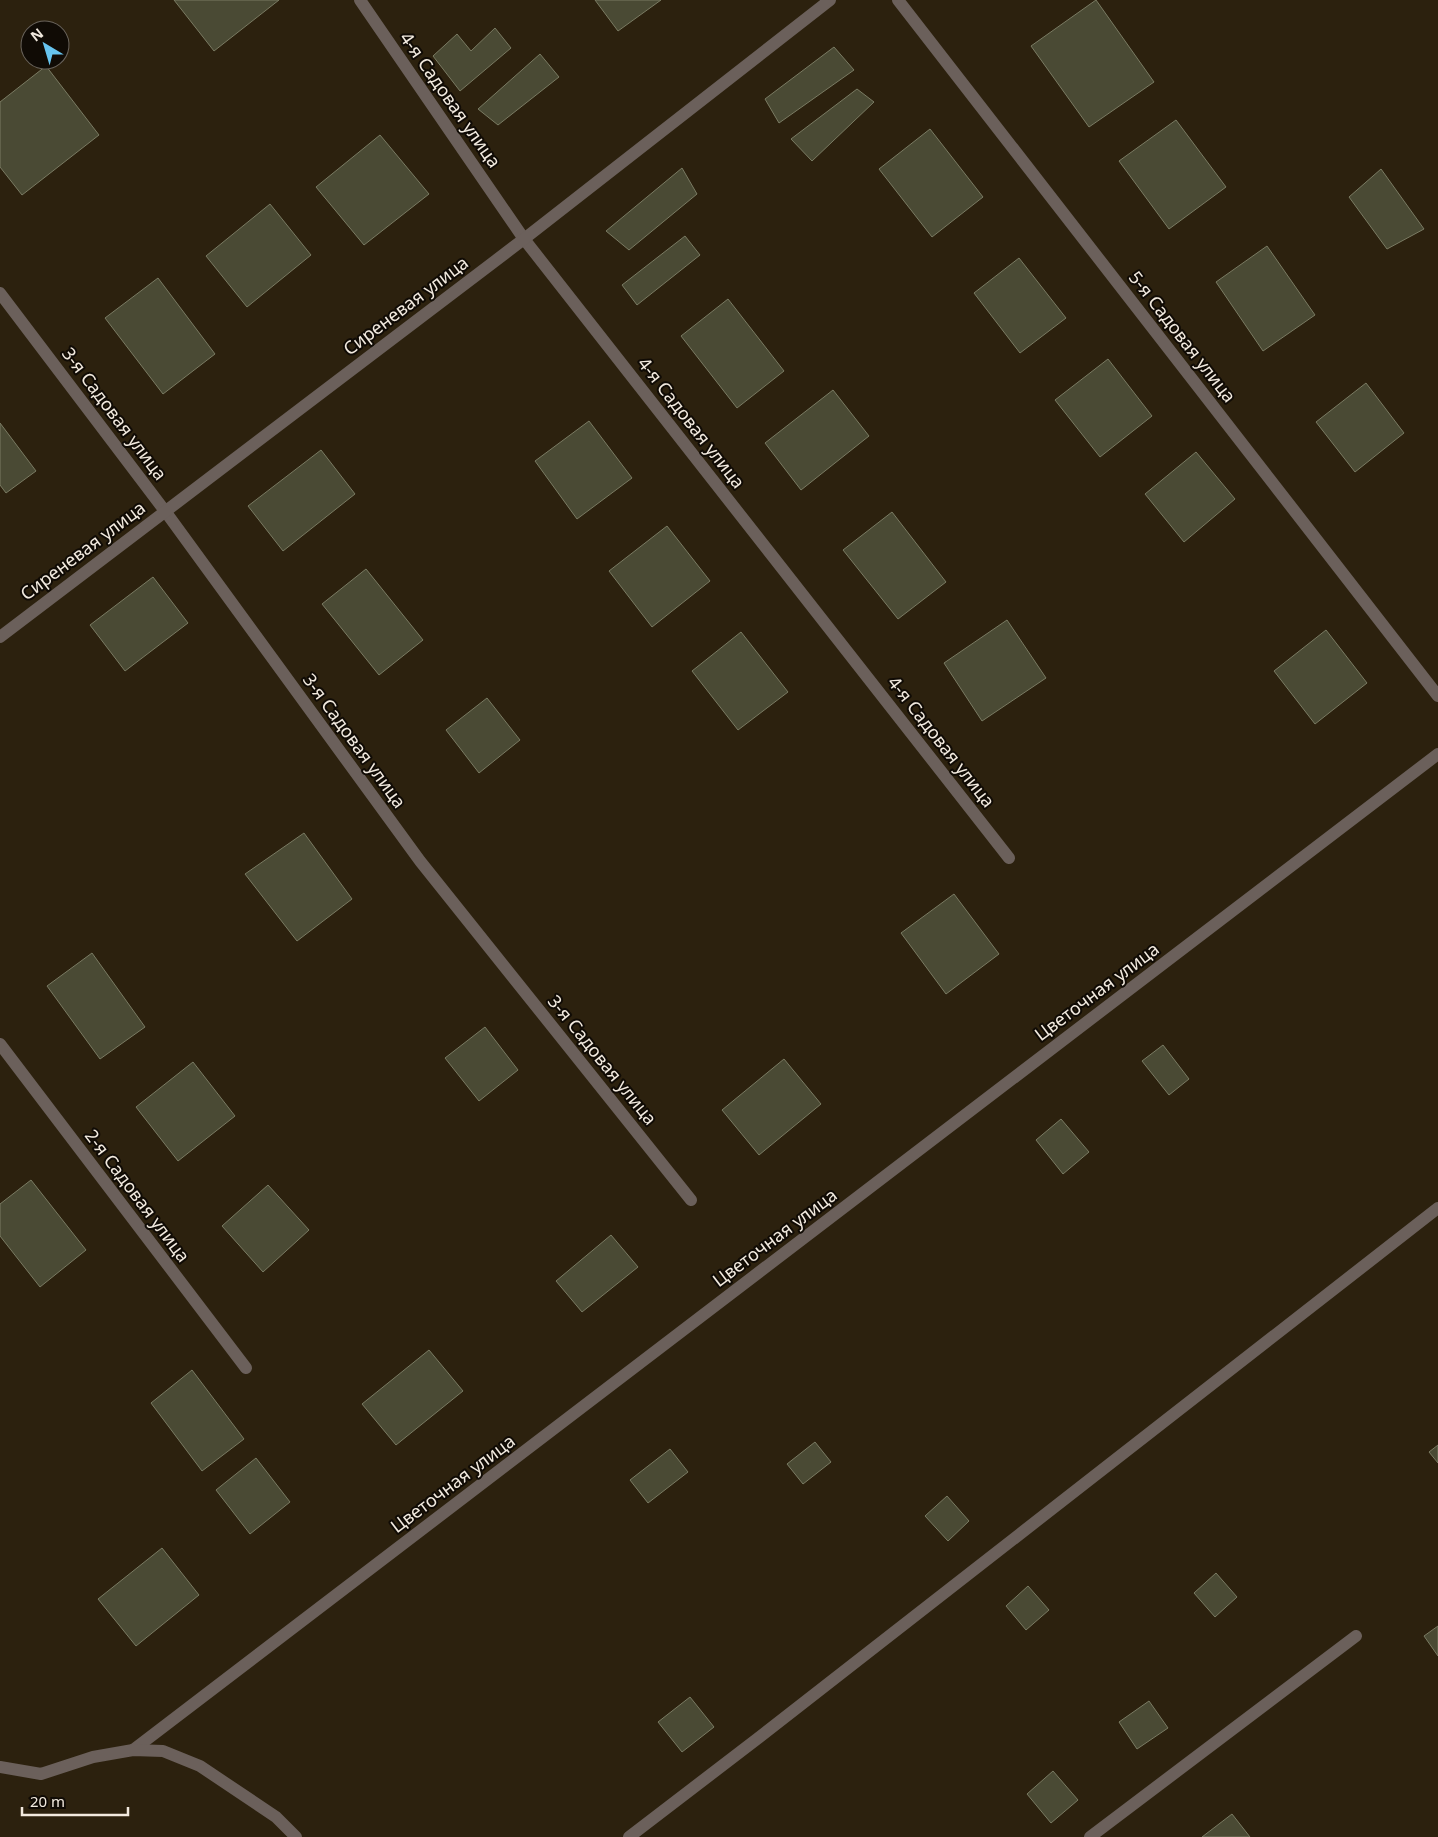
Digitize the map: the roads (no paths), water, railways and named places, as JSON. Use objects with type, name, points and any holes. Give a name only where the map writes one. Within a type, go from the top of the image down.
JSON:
[{"type":"street","name":"4-я Садовая улица","points":[[360,0],[524,238],[1009,858]]},
{"type":"street","name":"Сиреневая улица","points":[[0,637],[524,238],[830,0]]},
{"type":"street","name":"5-я Садовая улица","points":[[898,0],[1438,696]]},
{"type":"street","name":"3-я Садовая улица","points":[[0,293],[165,511],[420,861],[691,1200]]},
{"type":"street","name":"Цветочная улица","points":[[133,1750],[1438,754]]},
{"type":"street","name":"2-я Садовая улица","points":[[0,1044],[246,1368]]},
{"type":"street","points":[[628,1837],[757,1739],[1438,1208]]},
{"type":"street","points":[[1090,1837],[1356,1636]]},
{"type":"street","points":[[0,1767],[41,1774],[93,1757],[133,1750],[163,1751],[200,1766],[276,1817],[296,1837]]}]
